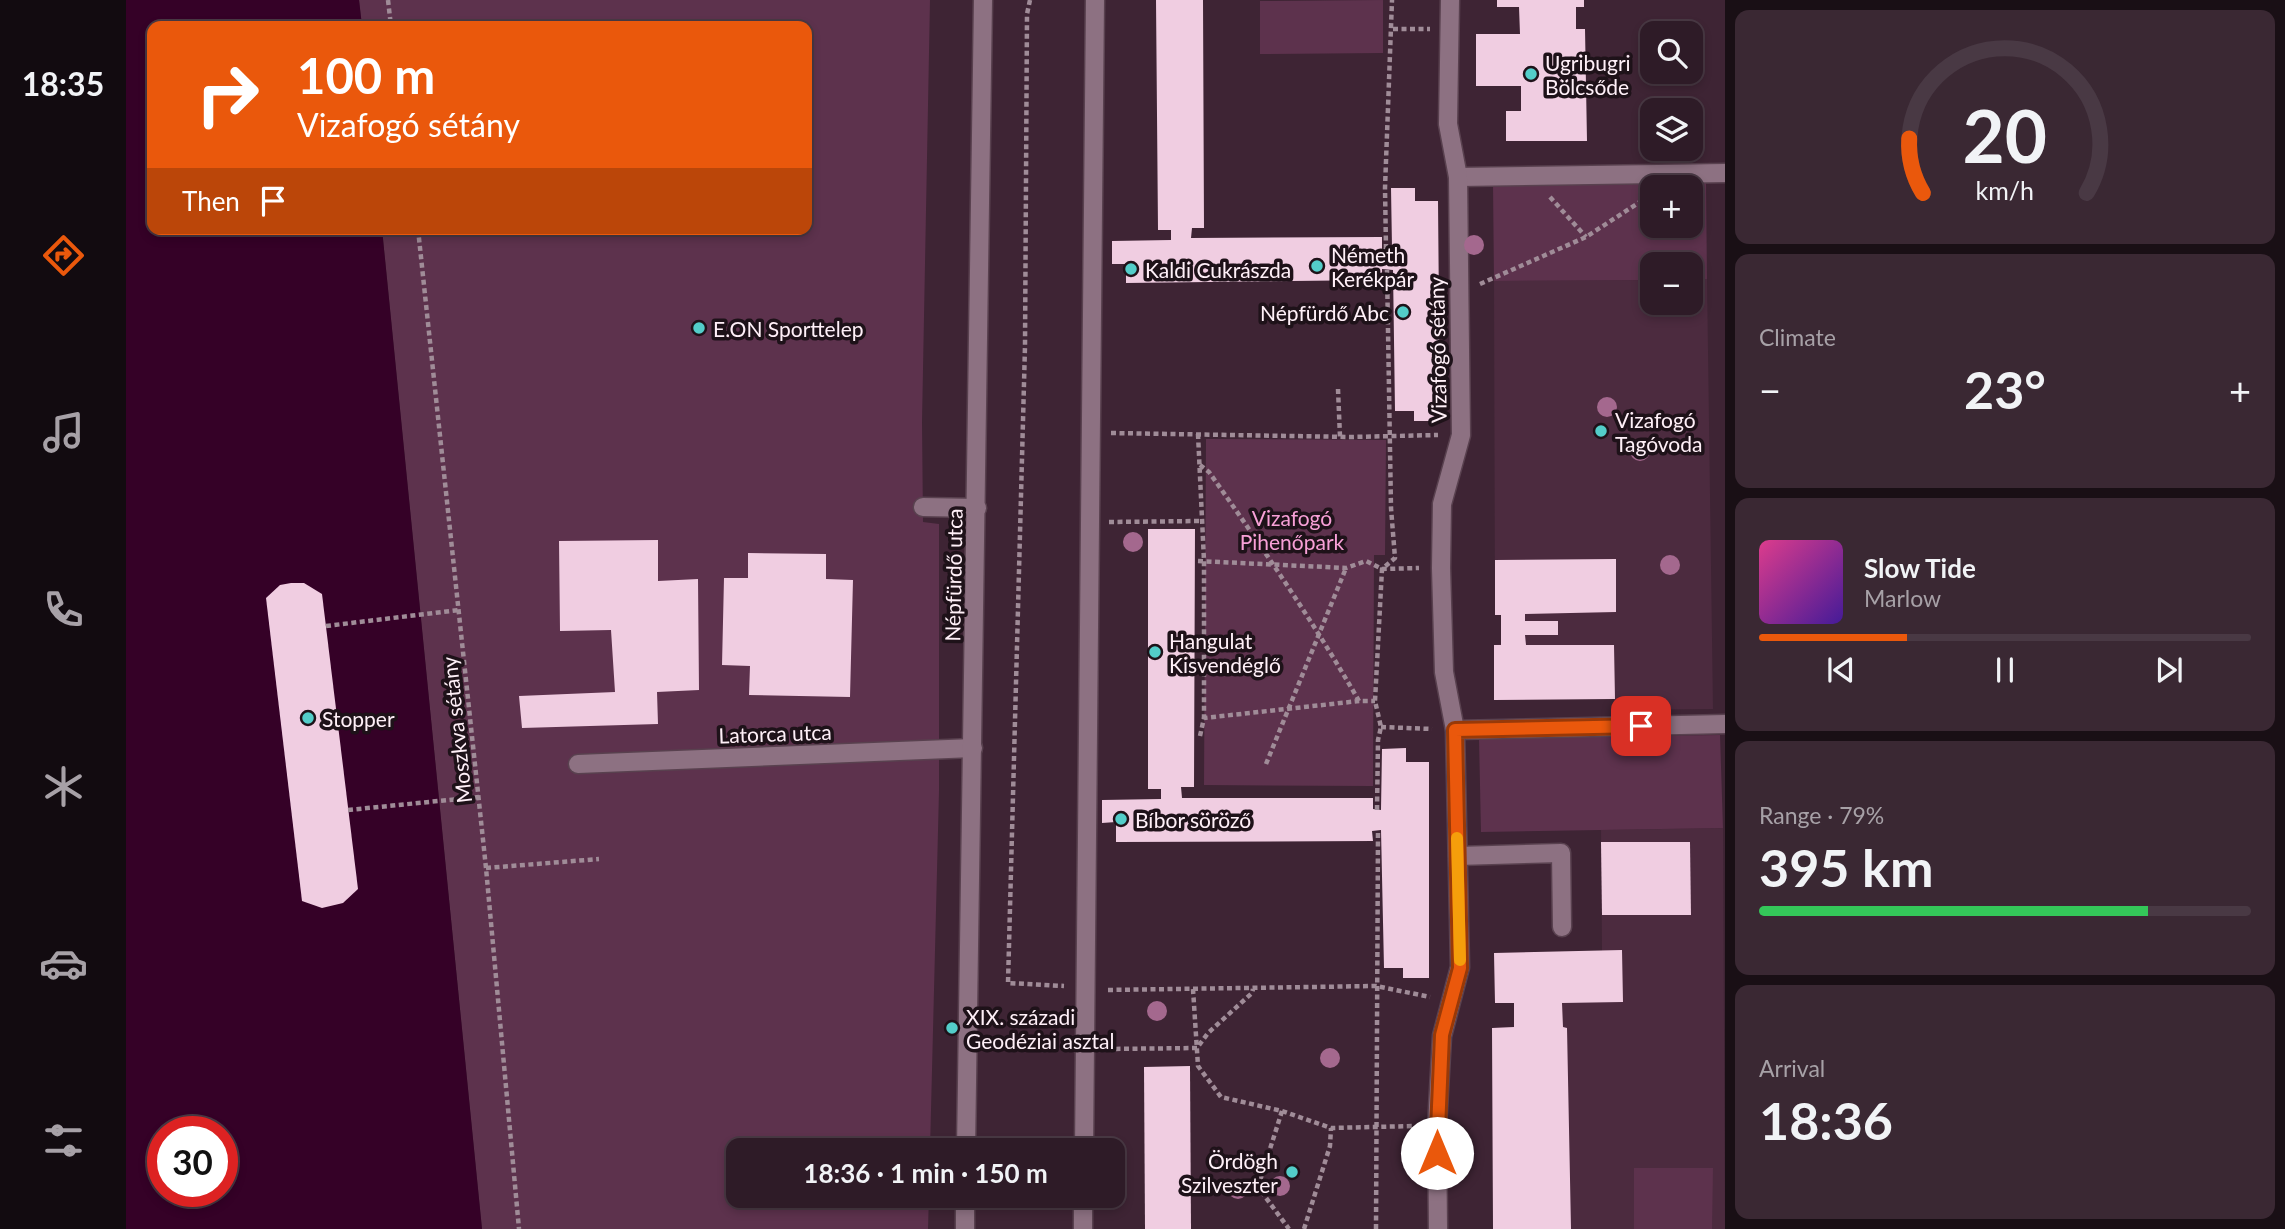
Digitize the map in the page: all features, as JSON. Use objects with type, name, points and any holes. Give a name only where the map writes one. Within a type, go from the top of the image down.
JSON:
[{"type":"street","name":"Népfürdő utca","points":[[966,1138],[983,0]]},
{"type":"street","points":[[1084,1138],[1093,433],[1095,0]]},
{"type":"street","name":"Vizafogó sétány","points":[[1438,1229],[1437,1126],[1442,1035],[1460,968],[1455,730],[1444,672],[1441,568],[1442,504],[1461,435],[1458,177],[1448,124],[1450,0]]},
{"type":"street","points":[[1458,177],[1725,173]]},
{"type":"street","points":[[923,507],[976,508]]},
{"type":"street","points":[[1455,730],[1725,724]]},
{"type":"street","name":"Latorca utca","points":[[578,764],[973,748]]},
{"type":"street","points":[[1458,856],[1561,853],[1562,927]]},
{"type":"street","points":[[965,1208],[965,1229]]},
{"type":"street","points":[[1083,1208],[1083,1229]]},
{"type":"path","points":[[388,0],[390,21]]},
{"type":"path","points":[[1030,0],[1027,13],[1025,346],[1009,983],[1086,989],[1376,986],[1451,1002]]},
{"type":"path","points":[[1387,249],[1385,188],[1392,0]]},
{"type":"path","points":[[1393,29],[1451,29]]},
{"type":"path","points":[[1539,176],[1538,183],[1586,237]]},
{"type":"path","points":[[1459,289],[1473,288],[1586,237],[1640,203]]},
{"type":"path","name":"Moszkva sétány","points":[[419,235],[479,797],[519,1229]]},
{"type":"path","points":[[1377,810],[1378,740],[1381,727],[1375,701],[1382,569],[1395,558],[1387,270]]},
{"type":"path","points":[[1338,389],[1340,437]]},
{"type":"path","points":[[1093,433],[1340,437],[1461,435]]},
{"type":"path","points":[[1198,434],[1202,521],[1204,719],[1200,736]]},
{"type":"path","points":[[1200,465],[1209,472],[1274,564],[1320,633],[1359,701]]},
{"type":"path","points":[[1091,523],[1202,521]]},
{"type":"path","points":[[1201,561],[1346,568],[1366,561],[1382,569],[1441,568]]},
{"type":"path","points":[[1266,764],[1346,568]]},
{"type":"path","points":[[326,626],[459,610]]},
{"type":"path","points":[[1204,719],[1375,701]]},
{"type":"path","points":[[1381,727],[1455,730]]},
{"type":"path","points":[[348,810],[479,797]]},
{"type":"path","points":[[1376,1229],[1378,830]]},
{"type":"path","points":[[486,868],[599,859]]},
{"type":"path","points":[[1197,1048],[1208,1032],[1252,993],[1252,988]]},
{"type":"path","points":[[1193,989],[1198,1066],[1221,1097],[1282,1111],[1331,1128],[1437,1126]]},
{"type":"path","points":[[1085,1049],[1197,1048]]},
{"type":"path","points":[[1282,1111],[1258,1187],[1290,1229]]},
{"type":"path","points":[[1304,1229],[1330,1146],[1331,1128]]},
{"type":"shaded area","points":[[126,0],[359,0],[361,21],[147,21],[147,235],[383,235],[482,1229],[126,1229]]},
{"type":"shaded area","name":"Vizafogó Tagóvoda","points":[[1703,279],[1707,279],[1713,709],[1615,710],[1614,699],[1494,700],[1494,645],[1501,644],[1501,615],[1495,615],[1494,281],[1640,280],[1640,315],[1703,315]]},
{"type":"shaded area","points":[[1723,828],[1725,1229],[1493,1229],[1492,1028],[1514,1027],[1514,1003],[1495,1003],[1494,953],[1602,951],[1601,830]]},
{"type":"green space","points":[[359,0],[930,0],[922,422],[923,522],[939,524],[939,791],[930,1138],[726,1138],[726,1208],[929,1208],[928,1229],[482,1229],[383,235],[812,235],[812,21],[361,21]]},
{"type":"green space","points":[[1383,0],[1383,53],[1260,54],[1260,1]]},
{"type":"green space","points":[[1703,181],[1706,181],[1707,279],[1703,279],[1703,252],[1640,252],[1640,280],[1494,281],[1493,183],[1640,182],[1640,238],[1703,238]]},
{"type":"green space","name":"Vizafogó Pihenőpark","points":[[1206,439],[1386,440],[1385,555],[1374,555],[1373,786],[1204,785]]},
{"type":"green space","points":[[1720,735],[1723,828],[1481,832],[1479,738]]},
{"type":"green space","points":[[1634,1168],[1713,1168],[1712,1229],[1634,1229]]},
{"type":"building","points":[[1156,0],[1203,0],[1204,228],[1192,228],[1191,238],[1382,237],[1382,249],[1392,248],[1391,188],[1415,188],[1415,201],[1438,201],[1440,421],[1414,421],[1414,411],[1395,411],[1393,270],[1382,269],[1382,280],[1126,283],[1126,264],[1112,264],[1112,241],[1171,240],[1171,230],[1158,230]]},
{"type":"building","name":"Ugribugri Bölcsőde","points":[[1497,0],[1584,0],[1584,7],[1576,7],[1576,29],[1585,29],[1587,141],[1506,141],[1506,111],[1521,111],[1521,86],[1476,86],[1476,34],[1520,34],[1519,7],[1497,7]]},
{"type":"building","points":[[531,19],[583,19],[583,21]]},
{"type":"building","points":[[1148,529],[1195,529],[1194,787],[1181,787],[1182,798],[1373,798],[1373,809],[1381,810],[1382,749],[1406,748],[1406,762],[1429,762],[1429,978],[1403,978],[1403,968],[1384,968],[1381,830],[1372,831],[1373,841],[1116,842],[1116,822],[1102,823],[1102,800],[1161,799],[1161,789],[1148,789]]},
{"type":"building","points":[[658,540],[658,581],[698,579],[699,690],[657,692],[658,724],[522,728],[519,696],[615,692],[611,630],[560,631],[559,541]]},
{"type":"building","points":[[748,553],[826,554],[826,579],[853,580],[850,697],[749,695],[750,666],[722,665],[724,578],[748,578]]},
{"type":"building","points":[[1616,559],[1616,612],[1525,614],[1525,621],[1558,621],[1558,635],[1525,635],[1526,645],[1614,645],[1615,699],[1494,700],[1494,645],[1501,645],[1501,615],[1495,615],[1495,560]]},
{"type":"building","name":"Stopper","points":[[304,583],[322,594],[358,889],[343,903],[322,908],[302,901],[266,598],[280,585]]},
{"type":"building","points":[[1601,842],[1690,842],[1691,915],[1602,915]]},
{"type":"building","points":[[1622,950],[1623,1002],[1562,1003],[1563,1027],[1567,1028],[1571,1229],[1493,1229],[1492,1028],[1514,1027],[1514,1003],[1495,1003],[1494,953]]},
{"type":"building","points":[[1190,1066],[1191,1229],[1145,1229],[1144,1067]]},
{"type":"slow traffic","points":[[1457,838],[1460,960]]},
{"type":"place","name":"Ugribugri Bölcsőde","points":[[1531,74]]},
{"type":"place","name":"Németh Kerékpár","points":[[1317,266]]},
{"type":"place","name":"Kaldi Cukrászda","points":[[1131,269]]},
{"type":"place","name":"Népfürdő Abc","points":[[1403,312]]},
{"type":"place","name":"E.ON Sporttelep","points":[[699,328]]},
{"type":"place","name":"Vizafogó Tagóvoda","points":[[1601,431]]},
{"type":"place","name":"Hangulat Kisvendéglő","points":[[1155,652]]},
{"type":"place","name":"Stopper","points":[[308,718]]},
{"type":"place","name":"Bíbor söröző","points":[[1121,819]]},
{"type":"place","name":"XIX. századi Geodéziai asztal","points":[[952,1028]]},
{"type":"place","name":"Ördögh Szilveszter","points":[[1292,1172]]},
{"type":"route","points":[[1437,1153],[1442,1035],[1460,968],[1455,730],[1641,726]]}]
